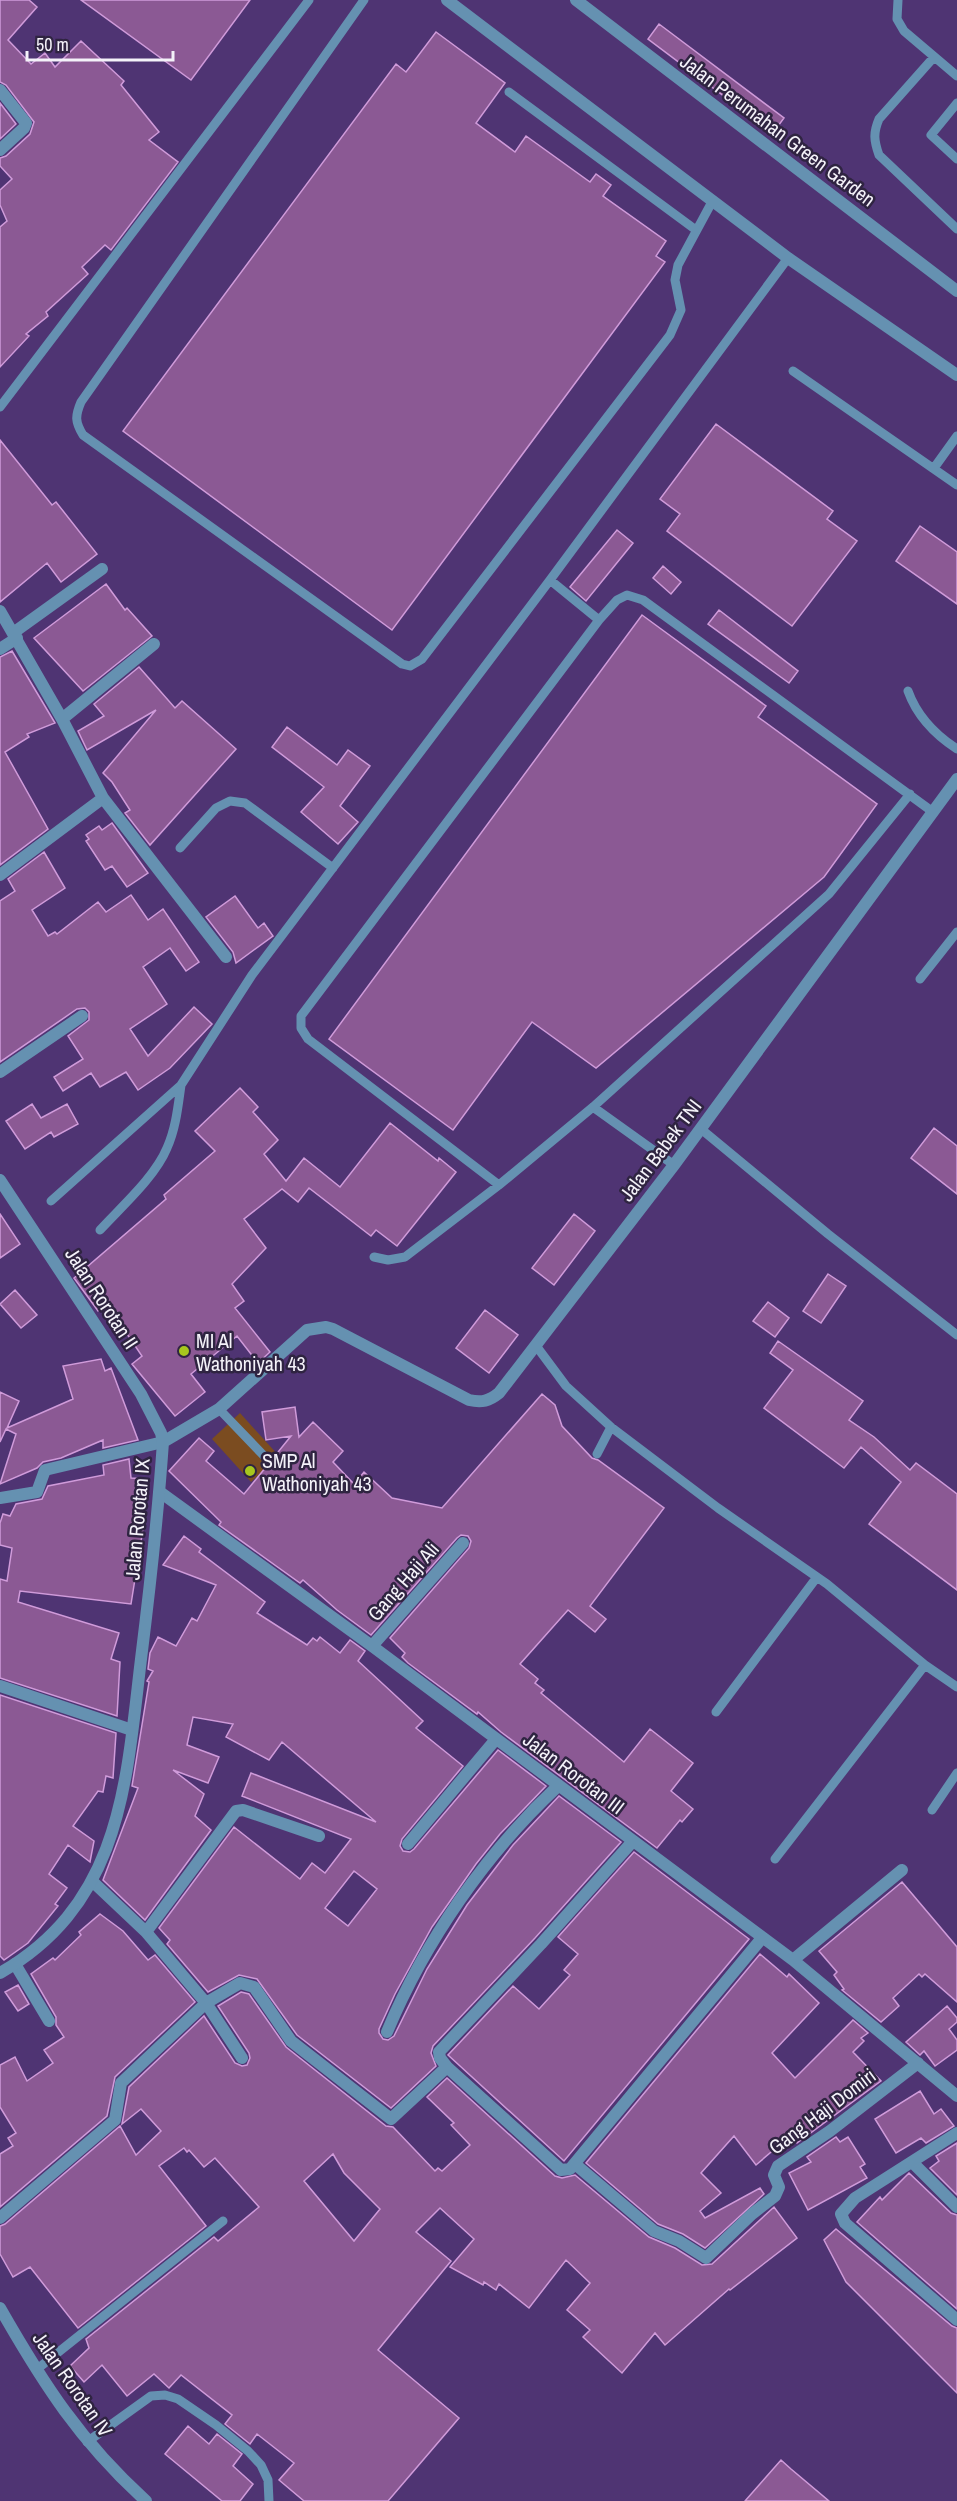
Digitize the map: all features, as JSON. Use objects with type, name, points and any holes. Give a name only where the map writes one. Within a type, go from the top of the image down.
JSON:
[{"type":"street","points":[[447,0],[788,258],[957,375]]},
{"type":"street","name":"Jalan Perumahan Green Garden","points":[[576,0],[957,291]]},
{"type":"street","points":[[0,90],[26,123],[24,128],[0,150]]},
{"type":"street","points":[[0,649],[102,569]]},
{"type":"street","points":[[0,611],[62,719],[103,798],[226,957]]},
{"type":"street","points":[[62,719],[153,644]]},
{"type":"street","name":"Jalan Babek TNI","points":[[537,1347],[674,1165],[957,779]]},
{"type":"street","points":[[0,875],[103,798]]},
{"type":"street","points":[[0,1072],[81,1016]]},
{"type":"street","name":"Jalan Rorotan II","points":[[0,1180],[141,1394],[161,1433],[163,1442]]},
{"type":"street","name":"Jalan Rorotan IX","points":[[0,1972],[15,1964],[52,1933],[70,1913],[92,1881],[104,1858],[118,1818],[132,1730],[160,1492],[163,1442],[219,1408],[307,1330],[315,1327],[333,1329],[469,1400],[481,1402],[490,1400],[499,1393],[537,1347]]},
{"type":"street","points":[[0,1498],[37,1492],[45,1470],[163,1442]]},
{"type":"street","name":"Jalan Rorotan III","points":[[160,1492],[372,1646],[793,1960],[957,2096]]},
{"type":"street","name":"Gang Haji Ali","points":[[372,1646],[463,1543]]},
{"type":"street","points":[[0,1686],[132,1730]]},
{"type":"street","points":[[408,1844],[496,1739]]},
{"type":"street","points":[[387,2032],[401,1998],[442,1928],[475,1880],[535,1808],[558,1786]]},
{"type":"street","points":[[146,1932],[237,1811],[243,1810],[319,1836]]},
{"type":"street","points":[[633,1841],[541,1944],[441,2048],[439,2055],[447,2067],[561,2169],[567,2171],[575,2163],[762,1938]]},
{"type":"street","points":[[793,1960],[902,1870]]},
{"type":"street","points":[[92,1881],[146,1932],[206,2003],[242,2058]]},
{"type":"street","points":[[15,1964],[49,2021]]},
{"type":"street","points":[[0,2218],[115,2120],[121,2084],[206,2003],[240,1983],[250,1984],[291,2041],[391,2119],[447,2067]]},
{"type":"street","name":"Gang Haji Domiri","points":[[575,2163],[654,2231],[679,2241],[700,2257],[706,2258],[752,2214],[775,2196],[779,2187],[774,2175],[778,2166],[830,2131],[918,2063]]},
{"type":"street","points":[[957,2133],[855,2198],[841,2214],[845,2223],[957,2320]]},
{"type":"street","points":[[912,2162],[957,2207]]},
{"type":"street","name":"Jalan Rorotan IV","points":[[0,2308],[36,2370],[87,2442],[146,2501]]},
{"type":"lane","points":[[0,407],[309,0]]},
{"type":"lane","points":[[364,0],[81,402],[76,414],[76,424],[83,435],[402,664],[410,666],[422,659],[670,334],[681,310],[675,280],[676,272],[713,200]]},
{"type":"lane","points":[[898,0],[897,19],[904,31],[957,76]]},
{"type":"lane","points":[[934,57],[879,119],[874,132],[874,142],[879,155],[957,229]]},
{"type":"lane","points":[[508,92],[696,230]]},
{"type":"lane","points":[[957,103],[931,135],[957,159]]},
{"type":"lane","points":[[51,1201],[181,1085],[252,975],[550,580],[788,258]]},
{"type":"lane","points":[[792,371],[957,485]]},
{"type":"lane","points":[[934,468],[957,436]]},
{"type":"lane","points":[[550,580],[599,620]]},
{"type":"lane","points":[[499,1185],[308,1039],[300,1022],[301,1016],[599,620],[617,600],[627,595],[643,600],[933,812]]},
{"type":"lane","points":[[908,691],[915,710],[931,729],[957,749]]},
{"type":"lane","points":[[374,1257],[388,1260],[405,1257],[499,1185],[593,1107],[829,894],[910,794]]},
{"type":"lane","points":[[180,848],[216,808],[230,801],[245,803],[333,868]]},
{"type":"lane","points":[[920,979],[957,932]]},
{"type":"lane","points":[[100,1230],[155,1168],[167,1149],[176,1122],[181,1085]]},
{"type":"lane","points":[[593,1107],[674,1165]]},
{"type":"lane","points":[[700,1128],[828,1234],[957,1335]]},
{"type":"lane","points":[[537,1347],[566,1386],[611,1427],[718,1508],[817,1577],[925,1665],[957,1687]]},
{"type":"lane","points":[[219,1408],[269,1461]]},
{"type":"lane","points":[[597,1454],[611,1427]]},
{"type":"lane","points":[[716,1712],[817,1577]]},
{"type":"lane","points":[[775,1858],[925,1665]]},
{"type":"lane","points":[[932,1810],[957,1773]]},
{"type":"lane","points":[[36,2370],[223,2221]]},
{"type":"lane","points":[[87,2442],[151,2396],[165,2395],[178,2398],[249,2451],[261,2465],[267,2480],[268,2501]]},
{"type":"shaded area","points":[[240,1413],[279,1456],[251,1482],[212,1439]]},
{"type":"building","points":[[0,0],[29,0],[37,7],[8,40],[31,64],[45,53],[55,67],[81,41],[124,81],[121,85],[159,132],[149,140],[178,162],[111,250],[105,245],[82,267],[88,274],[46,312],[48,316],[26,334],[29,336],[0,367],[0,227],[7,221],[0,205],[0,190],[12,179],[0,166],[0,158],[6,156],[30,134],[34,122],[6,85],[0,82]]},
{"type":"building","points":[[81,0],[250,0],[191,80]]},
{"type":"building","points":[[659,24],[784,118],[773,133],[648,39]]},
{"type":"building","points":[[436,32],[505,83],[476,123],[515,152],[526,136],[590,182],[596,174],[611,185],[603,196],[666,241],[656,256],[665,262],[392,630],[123,431],[396,64],[406,72]]},
{"type":"building","points":[[0,103],[16,124],[0,139]]},
{"type":"building","points":[[716,424],[833,511],[827,519],[857,541],[792,626],[667,531],[680,514],[660,499]]},
{"type":"building","points":[[0,440],[52,505],[56,502],[97,554],[61,582],[47,563],[0,602]]},
{"type":"building","points":[[920,526],[957,552],[957,604],[896,561]]},
{"type":"building","points":[[617,530],[633,543],[586,601],[570,587]]},
{"type":"building","points":[[663,566],[681,582],[671,594],[653,578]]},
{"type":"building","points":[[106,584],[125,610],[127,608],[152,636],[83,691],[34,638]]},
{"type":"building","points":[[719,610],[798,671],[789,683],[708,624]]},
{"type":"building","points":[[642,615],[766,706],[758,717],[877,804],[824,877],[596,1068],[532,1022],[453,1130],[329,1039]]},
{"type":"building","points":[[12,651],[55,723],[27,734],[29,737],[5,752],[48,829],[0,865],[0,657]]},
{"type":"building","points":[[139,667],[175,708],[182,701],[236,749],[150,845],[125,813],[130,810],[112,782],[103,773],[156,710],[87,750],[78,731],[104,716],[94,704]]},
{"type":"building","points":[[287,727],[337,765],[348,750],[370,766],[340,806],[358,822],[338,844],[301,812],[324,787],[272,747]]},
{"type":"building","points":[[112,823],[148,873],[127,887],[112,866],[105,870],[86,841],[89,839],[86,835],[99,826],[102,830]]},
{"type":"building","points":[[44,852],[65,888],[32,910],[48,936],[55,932],[57,934],[98,902],[106,912],[131,895],[148,920],[163,909],[199,962],[186,971],[170,948],[143,967],[167,1004],[130,1029],[148,1056],[194,1007],[212,1024],[170,1068],[138,1090],[126,1072],[100,1087],[91,1073],[63,1091],[54,1077],[83,1059],[68,1036],[89,1020],[89,1012],[85,1008],[77,1009],[0,1062],[0,901],[15,891],[8,879]]},
{"type":"building","points":[[235,896],[258,928],[264,923],[273,936],[236,963],[233,952],[206,917]]},
{"type":"building","points":[[240,1088],[258,1107],[253,1112],[278,1140],[264,1154],[286,1181],[304,1158],[340,1187],[390,1123],[438,1161],[439,1158],[456,1172],[397,1246],[376,1230],[371,1236],[309,1188],[298,1202],[282,1189],[244,1219],[266,1248],[232,1284],[244,1301],[235,1308],[270,1352],[258,1363],[237,1336],[191,1374],[205,1392],[175,1416],[132,1364],[142,1356],[109,1301],[98,1311],[74,1278],[166,1199],[164,1195],[215,1151],[195,1131]]},
{"type":"building","points":[[32,1104],[41,1118],[67,1104],[78,1124],[54,1137],[51,1132],[25,1149],[6,1121]]},
{"type":"building","points":[[934,1128],[957,1146],[957,1194],[911,1158]]},
{"type":"building","points":[[0,1214],[20,1244],[0,1258]]},
{"type":"building","points":[[574,1214],[595,1231],[554,1285],[532,1268]]},
{"type":"building","points":[[828,1274],[846,1286],[821,1323],[803,1311]]},
{"type":"building","points":[[15,1290],[37,1315],[21,1328],[0,1304]]},
{"type":"building","points":[[768,1302],[789,1318],[775,1337],[753,1321]]},
{"type":"building","points":[[485,1310],[518,1335],[489,1373],[456,1348]]},
{"type":"building","points":[[778,1341],[863,1401],[849,1420],[874,1437],[910,1470],[916,1463],[957,1494],[957,1590],[869,1524],[901,1482],[861,1447],[844,1468],[764,1408],[793,1370],[770,1353]]},
{"type":"building","points":[[101,1359],[105,1371],[111,1368],[138,1440],[103,1448],[103,1440],[61,1458],[43,1462],[37,1468],[0,1484],[16,1434],[6,1429],[0,1442],[0,1392],[19,1401],[7,1428],[73,1399],[63,1366]]},
{"type":"building","points":[[542,1394],[555,1405],[562,1426],[592,1458],[664,1508],[590,1606],[606,1619],[595,1632],[568,1610],[520,1664],[538,1679],[535,1683],[544,1690],[541,1693],[624,1762],[650,1729],[693,1763],[671,1791],[693,1809],[682,1822],[680,1820],[657,1848],[501,1732],[478,1712],[477,1714],[408,1663],[402,1657],[405,1653],[390,1638],[469,1548],[471,1541],[468,1536],[461,1535],[457,1538],[371,1635],[337,1610],[303,1580],[300,1583],[219,1525],[221,1522],[169,1471],[199,1438],[214,1451],[206,1461],[244,1494],[266,1467],[274,1465],[274,1457],[291,1436],[266,1440],[262,1412],[295,1407],[299,1437],[313,1422],[343,1451],[333,1462],[354,1484],[364,1472],[392,1498],[442,1508]]},
{"type":"building","points":[[129,1459],[131,1478],[147,1479],[143,1529],[131,1604],[20,1591],[18,1602],[119,1633],[111,1659],[120,1662],[117,1716],[0,1678],[0,1579],[7,1581],[12,1548],[0,1545],[0,1523],[3,1514],[10,1516],[16,1504],[42,1499],[48,1486],[104,1475],[103,1465]]},
{"type":"building","points":[[184,1536],[201,1549],[199,1552],[265,1602],[257,1613],[307,1645],[313,1638],[317,1641],[320,1637],[340,1653],[350,1640],[365,1651],[358,1661],[423,1721],[416,1728],[463,1766],[402,1839],[400,1846],[403,1851],[410,1852],[414,1849],[498,1750],[546,1786],[500,1834],[432,1927],[395,1994],[379,2029],[383,2039],[388,2040],[394,2036],[427,1969],[467,1905],[513,1845],[559,1796],[621,1842],[535,1938],[433,2046],[431,2053],[436,2066],[391,2108],[297,2035],[257,1979],[239,1975],[208,1992],[167,1944],[170,1940],[159,1928],[234,1827],[300,1879],[312,1863],[325,1873],[351,1839],[242,1796],[251,1773],[376,1822],[282,1742],[269,1760],[226,1737],[233,1724],[193,1717],[187,1745],[219,1757],[208,1783],[173,1770],[204,1794],[195,1816],[211,1830],[145,1920],[103,1880],[138,1788],[132,1786],[149,1682],[147,1681],[153,1671],[148,1669],[150,1653],[158,1637],[176,1646],[192,1618],[197,1621],[216,1585],[163,1565]],"holes":[[[354,1871],[377,1889],[348,1926],[325,1908]]]},
{"type":"building","points":[[0,1695],[116,1733],[113,1778],[106,1776],[103,1792],[98,1791],[73,1826],[94,1841],[90,1862],[68,1845],[49,1874],[67,1888],[55,1904],[58,1906],[28,1943],[4,1960],[0,1956]]},
{"type":"building","points":[[634,1852],[749,1939],[564,2161],[448,2055],[513,1986],[539,2009],[570,1975],[564,1970],[578,1954],[558,1937]]},
{"type":"building","points":[[902,1882],[957,1947],[957,2002],[925,1974],[922,1977],[919,1974],[893,1998],[899,2006],[881,2022],[842,1990],[844,1989],[834,1975],[837,1972],[819,1951]]},
{"type":"building","points":[[100,1914],[123,1931],[148,1960],[155,1955],[195,2002],[115,2077],[107,2116],[0,2207],[0,2154],[13,2146],[8,2138],[16,2133],[0,2107],[0,2065],[15,2057],[27,2081],[53,2063],[44,2050],[64,2037],[56,2025],[56,2017],[31,1974],[53,1958],[55,1960],[81,1935],[79,1932]]},
{"type":"building","points":[[760,1954],[787,1977],[789,1974],[819,2003],[772,2053],[795,2078],[853,2020],[868,2033],[861,2038],[864,2041],[853,2052],[881,2081],[797,2143],[791,2135],[756,2165],[734,2136],[701,2173],[721,2193],[700,2211],[705,2218],[760,2188],[764,2194],[705,2248],[683,2234],[658,2224],[586,2163]]},
{"type":"building","points":[[18,1985],[29,2004],[18,2011],[5,1992]]},
{"type":"building","points":[[241,1992],[249,1994],[286,2047],[386,2126],[393,2127],[435,2171],[438,2168],[442,2171],[470,2145],[451,2125],[454,2123],[427,2097],[447,2078],[555,2176],[562,2178],[575,2175],[649,2237],[675,2248],[702,2265],[712,2264],[774,2207],[797,2238],[729,2289],[665,2345],[655,2333],[622,2373],[583,2337],[590,2330],[567,2310],[590,2283],[566,2260],[529,2308],[499,2284],[496,2290],[450,2267],[474,2239],[440,2208],[416,2232],[451,2261],[378,2350],[459,2418],[388,2501],[304,2501],[279,2480],[294,2463],[257,2434],[250,2444],[225,2424],[232,2415],[181,2375],[169,2388],[154,2374],[127,2396],[102,2365],[84,2382],[70,2366],[89,2348],[86,2339],[214,2237],[218,2241],[259,2207],[215,2158],[204,2167],[189,2150],[187,2152],[184,2148],[159,2166],[206,2226],[78,2328],[30,2267],[13,2277],[0,2254],[0,2226],[120,2126],[136,2155],[161,2131],[141,2109],[122,2124],[129,2087],[204,2016],[235,2063],[242,2066],[247,2065],[250,2058],[249,2053],[218,2006]],"holes":[[[333,2154],[344,2173],[380,2209],[354,2241],[304,2181]]]},
{"type":"building","points":[[947,2006],[957,2018],[957,2022],[949,2029],[957,2040],[957,2050],[935,2066],[924,2051],[920,2055],[906,2042]]},
{"type":"building","points":[[920,2091],[934,2114],[941,2109],[954,2126],[926,2143],[921,2138],[896,2153],[875,2119]]},
{"type":"building","points":[[836,2137],[840,2142],[848,2137],[865,2164],[860,2167],[867,2178],[808,2210],[789,2173],[811,2162],[807,2157]]},
{"type":"building","points":[[957,2143],[957,2195],[930,2168],[939,2161],[936,2156]]},
{"type":"building","points":[[909,2173],[951,2213],[957,2215],[957,2309],[857,2222],[880,2197],[882,2200]]},
{"type":"building","points":[[836,2229],[957,2328],[957,2393],[846,2282],[824,2240]]},
{"type":"building","points":[[188,2426],[209,2444],[217,2434],[242,2454],[233,2466],[253,2484],[240,2501],[222,2501],[165,2454]]},
{"type":"building","points":[[781,2460],[791,2469],[829,2501],[745,2501]]},
{"type":"place","name":"MI Al Wathoniyah 43","points":[[184,1351]]},
{"type":"place","name":"SMP Al Wathoniyah 43","points":[[250,1471]]}]
